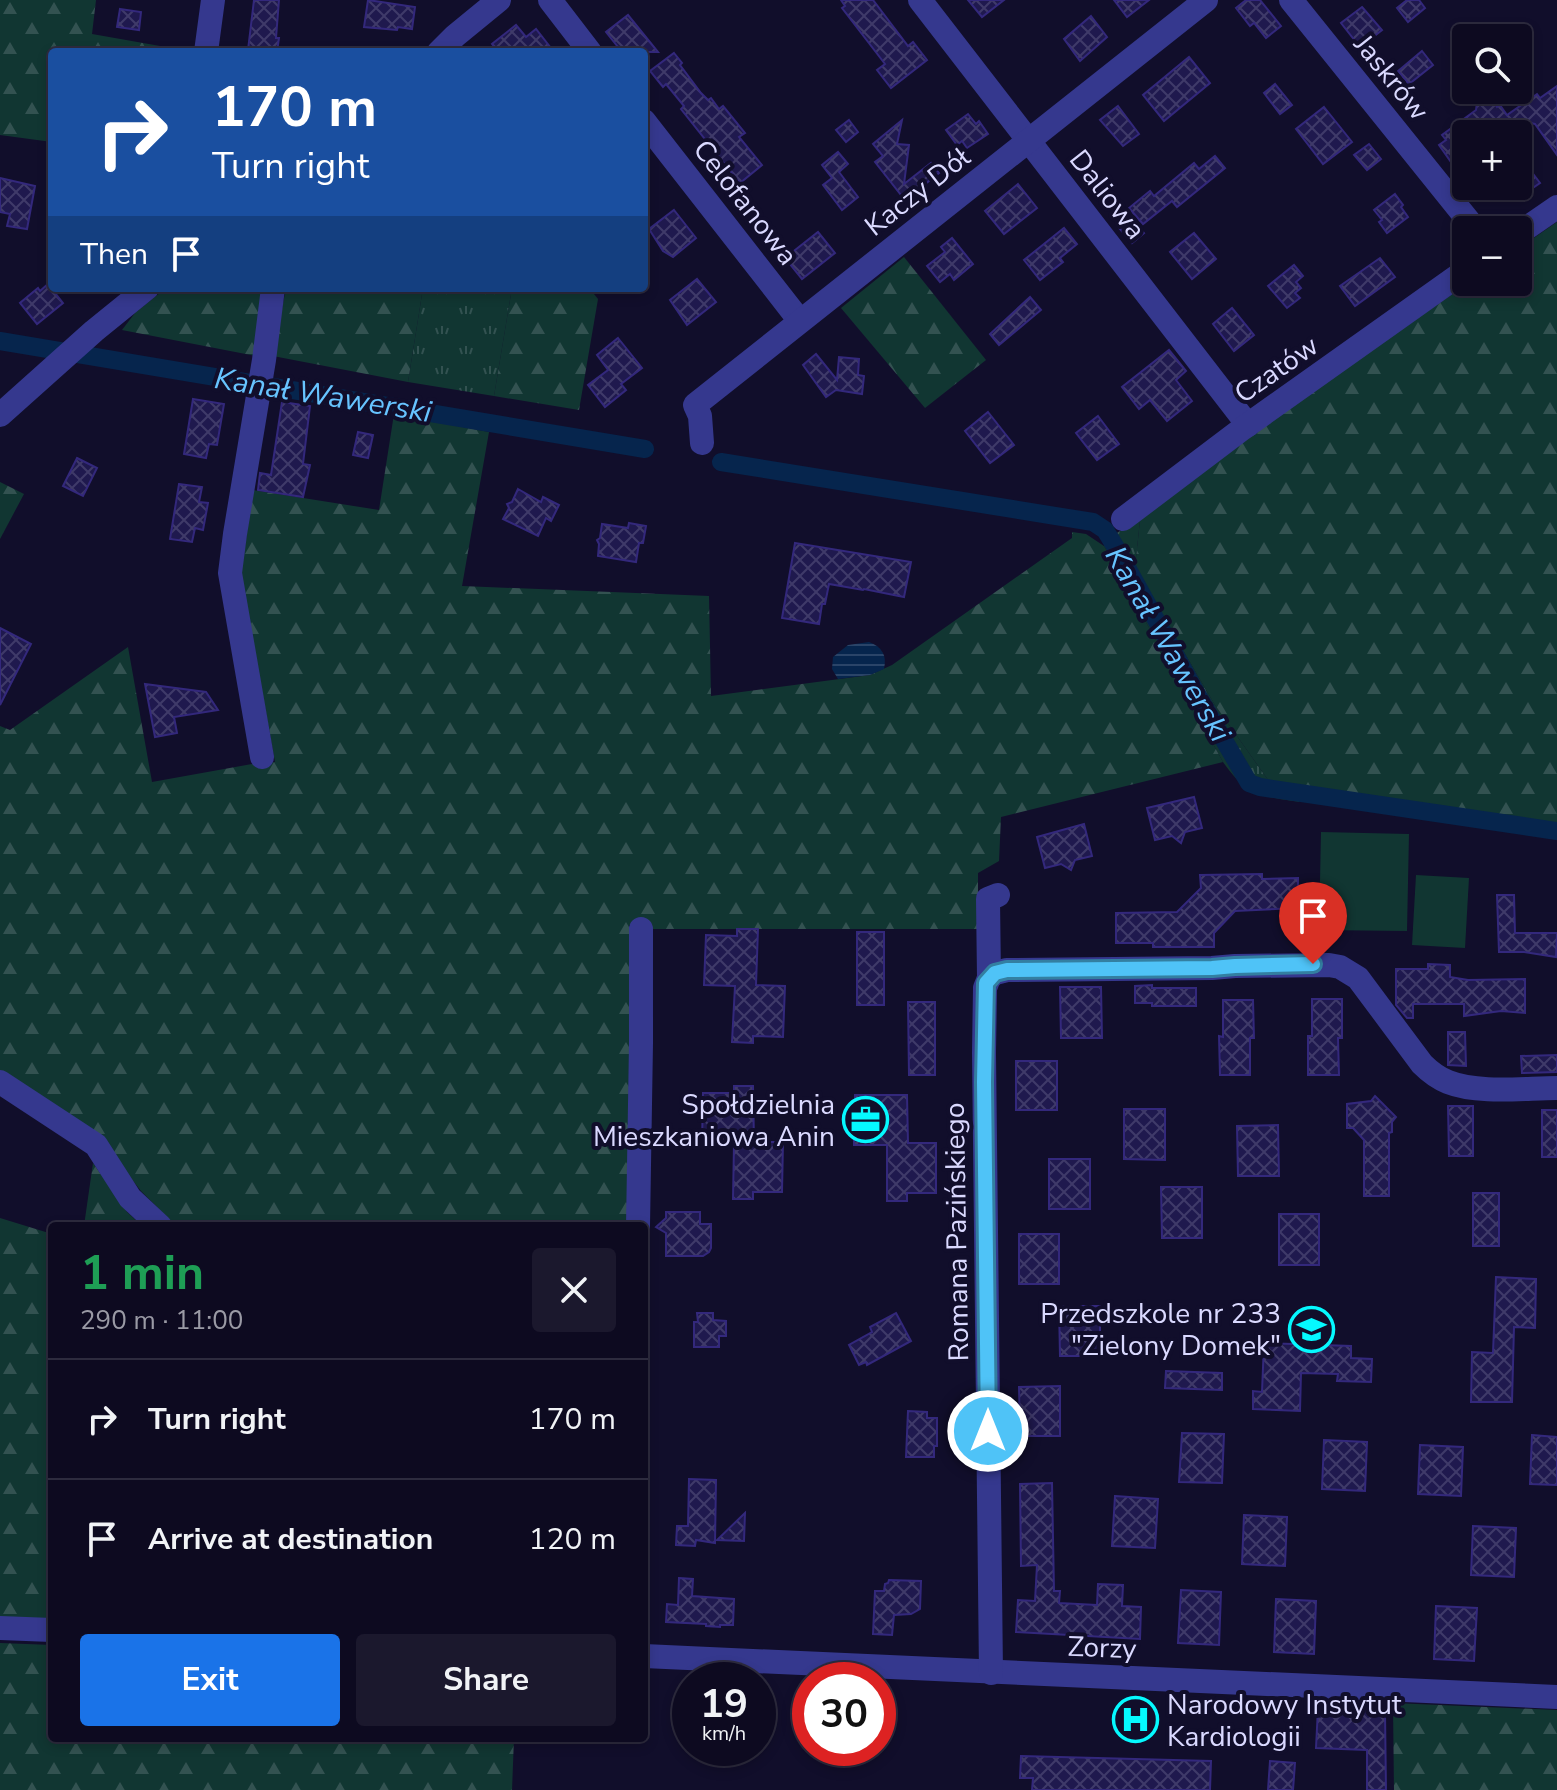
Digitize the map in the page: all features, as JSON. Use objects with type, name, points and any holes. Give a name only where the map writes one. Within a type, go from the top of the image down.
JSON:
[{"type":"street","points":[[207,48],[213,0]]},
{"type":"street","points":[[443,48],[499,0]]},
{"type":"street","points":[[550,0],[587,48]]},
{"type":"street","name":"Daliowa","points":[[920,0],[1248,425]]},
{"type":"street","name":"Kaczy Dół","points":[[702,443],[700,416],[695,405],[1206,0]]},
{"type":"street","name":"Jaskrów","points":[[1291,0],[1465,216]]},
{"type":"street","name":"Celofanowa","points":[[648,126],[800,321]]},
{"type":"street","points":[[1532,224],[1557,207]]},
{"type":"street","name":"Czatów","points":[[1123,519],[1248,425],[1452,280]]},
{"type":"street","points":[[0,415],[142,292]]},
{"type":"street","points":[[262,757],[230,573],[272,292]]},
{"type":"street","name":"Romana Pazińskiego","points":[[991,1673],[984,1082],[985,988],[989,978],[988,899],[998,895]]},
{"type":"street","points":[[638,1222],[641,929]]},
{"type":"street","points":[[989,978],[1007,970],[1313,964],[1340,967],[1358,978],[1422,1064],[1434,1075],[1450,1083],[1475,1087],[1557,1088]]},
{"type":"street","points":[[0,1082],[96,1145],[130,1198],[156,1222]]},
{"type":"street","points":[[0,1628],[48,1630]]},
{"type":"street","name":"Zorzy","points":[[648,1656],[1557,1697]]},
{"type":"green space","points":[[0,0],[96,0],[92,34],[171,48],[48,48],[48,141],[0,135]]},
{"type":"green space","points":[[1557,222],[1557,825],[1271,784],[1215,705],[1135,568],[1140,520],[1150,504],[1452,294],[1532,296],[1532,239]]},
{"type":"green space","points":[[904,257],[986,360],[925,408],[841,308]]},
{"type":"green space","points":[[161,292],[265,292],[256,356],[122,330],[135,313]]},
{"type":"green space","points":[[285,292],[422,292],[408,382],[273,356]]},
{"type":"green space","points":[[422,292],[511,292],[494,396],[408,382]]},
{"type":"green space","points":[[511,292],[592,292],[598,299],[579,410],[494,396]]},
{"type":"green space","points":[[394,414],[489,432],[462,586],[709,596],[711,696],[870,675],[892,665],[1072,538],[1072,532],[1086,534],[1104,546],[1223,762],[1001,817],[999,861],[978,873],[978,929],[649,929],[629,925],[629,1222],[172,1222],[141,1191],[100,1138],[0,1073],[0,726],[10,730],[128,647],[152,782],[275,762],[241,575],[253,490],[379,510]]},
{"type":"green space","points":[[0,482],[24,494],[0,539]]},
{"type":"green space","points":[[1140,520],[1135,568],[1215,705],[1271,784],[1299,789],[1299,802],[1255,793],[1240,782],[1223,762],[1104,546],[1113,535]]},
{"type":"green space","points":[[1321,832],[1409,834],[1407,931],[1319,930]]},
{"type":"green space","points":[[1416,875],[1469,878],[1465,948],[1412,945]]},
{"type":"green space","points":[[93,1163],[127,1212],[138,1222],[85,1222]]},
{"type":"green space","points":[[0,1218],[48,1233],[48,1619],[0,1617]]},
{"type":"green space","points":[[0,1643],[48,1645],[48,1742],[514,1742],[512,1790],[0,1790]]},
{"type":"green space","points":[[1393,1703],[1557,1710],[1557,1790],[1394,1790]]},
{"type":"water","points":[[869,642],[882,652],[884,669],[870,675],[838,679],[832,669],[833,657],[848,645]]},
{"type":"building","points":[[254,0],[279,0],[278,48],[248,48]]},
{"type":"building","points":[[368,0],[415,7],[412,29],[364,27]]},
{"type":"building","points":[[841,0],[873,0],[908,46],[913,42],[927,60],[891,88],[877,70],[885,64],[842,8],[845,6]]},
{"type":"building","points":[[968,0],[1004,0],[982,17]]},
{"type":"building","points":[[1114,0],[1149,0],[1127,17]]},
{"type":"building","points":[[1246,0],[1260,0],[1281,26],[1266,38],[1254,23],[1250,26],[1236,8]]},
{"type":"building","points":[[1407,0],[1419,0],[1425,8],[1408,22],[1397,8]]},
{"type":"building","points":[[1362,7],[1382,30],[1360,47],[1341,23]]},
{"type":"building","points":[[120,9],[141,12],[139,30],[117,27]]},
{"type":"building","points":[[628,15],[658,52],[648,52],[648,48],[619,48],[606,32]]},
{"type":"building","points":[[1091,16],[1107,37],[1080,61],[1064,39]]},
{"type":"building","points":[[516,25],[526,37],[536,29],[551,48],[495,48],[492,44]]},
{"type":"building","points":[[1422,51],[1433,65],[1409,84],[1398,71]]},
{"type":"building","points":[[674,53],[701,93],[708,100],[711,98],[719,109],[723,106],[745,133],[739,137],[762,165],[740,183],[681,109],[684,106],[666,84],[663,87],[650,71]]},
{"type":"building","points":[[1189,57],[1210,83],[1164,121],[1143,95]]},
{"type":"building","points":[[1275,84],[1292,105],[1280,114],[1264,93]]},
{"type":"building","points":[[1557,86],[1557,155],[1532,120],[1462,120],[1476,110],[1477,104],[1500,105],[1507,115],[1523,104],[1532,104],[1532,98],[1537,94],[1540,98]]},
{"type":"building","points":[[1118,106],[1139,134],[1123,146],[1100,120]]},
{"type":"building","points":[[1324,107],[1352,142],[1323,164],[1296,129]]},
{"type":"building","points":[[968,114],[976,124],[979,121],[988,134],[967,148],[962,141],[957,145],[946,130]]},
{"type":"building","points":[[849,120],[858,132],[846,142],[836,130]]},
{"type":"building","points":[[902,120],[897,144],[909,145],[904,184],[931,163],[939,173],[905,200],[875,162],[883,156],[873,144]]},
{"type":"building","points":[[1452,128],[1452,163],[1439,145],[1446,140],[1442,135]]},
{"type":"building","points":[[1369,144],[1381,159],[1367,170],[1354,155]]},
{"type":"building","points":[[838,152],[848,164],[839,172],[858,197],[842,210],[823,185],[832,178],[822,165]]},
{"type":"building","points":[[1215,156],[1225,168],[1177,207],[1172,201],[1143,224],[1129,208],[1150,191],[1154,196],[1194,163],[1199,169]]},
{"type":"building","points":[[1532,172],[1540,183],[1532,188]]},
{"type":"building","points":[[0,178],[35,186],[27,229],[7,226],[10,214],[0,212]]},
{"type":"building","points":[[1018,184],[1037,208],[1004,234],[985,211]]},
{"type":"building","points":[[1395,194],[1408,217],[1387,233],[1374,210]]},
{"type":"building","points":[[674,210],[696,238],[673,257],[663,251],[649,229]]},
{"type":"building","points":[[1132,218],[1144,233],[1132,243],[1119,228]]},
{"type":"building","points":[[1064,228],[1077,244],[1060,258],[1063,262],[1040,280],[1024,260]]},
{"type":"building","points":[[818,232],[835,253],[802,279],[785,258]]},
{"type":"building","points":[[1194,233],[1216,259],[1192,279],[1170,252]]},
{"type":"building","points":[[952,238],[973,264],[954,280],[950,274],[940,282],[927,266],[945,252],[941,247]]},
{"type":"building","points":[[1380,258],[1395,277],[1355,306],[1340,286]]},
{"type":"building","points":[[1294,265],[1303,276],[1296,282],[1301,288],[1295,293],[1300,298],[1287,308],[1268,286]]},
{"type":"building","points":[[697,279],[716,302],[687,325],[670,300]]},
{"type":"building","points":[[48,284],[48,292],[54,292],[63,303],[37,324],[20,303],[38,288],[40,291]]},
{"type":"building","points":[[1030,297],[1041,310],[999,345],[990,334]]},
{"type":"building","points":[[1232,308],[1254,335],[1234,351],[1213,324]]},
{"type":"building","points":[[618,338],[642,368],[621,384],[626,390],[605,407],[588,385],[608,370],[597,355]]},
{"type":"building","points":[[1169,350],[1186,371],[1176,380],[1192,401],[1167,421],[1150,400],[1139,409],[1122,387]]},
{"type":"building","points":[[816,354],[837,380],[839,357],[859,359],[858,375],[864,376],[862,394],[836,390],[826,397],[803,365]]},
{"type":"building","points":[[193,399],[224,404],[217,445],[209,444],[206,458],[184,454]]},
{"type":"building","points":[[282,402],[310,406],[303,464],[310,465],[303,497],[258,490],[260,473],[271,475]]},
{"type":"building","points":[[988,412],[1014,445],[990,463],[965,431]]},
{"type":"building","points":[[1098,416],[1119,444],[1097,460],[1076,433]]},
{"type":"building","points":[[358,432],[373,435],[368,458],[353,455]]},
{"type":"building","points":[[77,458],[97,468],[83,496],[63,486]]},
{"type":"building","points":[[179,484],[202,487],[199,502],[208,503],[203,530],[195,528],[192,542],[170,539]]},
{"type":"building","points":[[518,489],[541,502],[543,497],[559,505],[551,521],[546,518],[538,536],[503,519],[509,508],[507,504],[512,502]]},
{"type":"building","points":[[629,523],[646,526],[636,562],[598,556],[597,540],[602,524],[628,528]]},
{"type":"building","points":[[795,543],[911,562],[904,597],[829,584],[819,624],[782,618]]},
{"type":"building","points":[[0,628],[31,644],[0,705]]},
{"type":"building","points":[[145,684],[206,692],[218,710],[174,717],[177,733],[155,737]]},
{"type":"building","points":[[1194,797],[1202,828],[1185,832],[1181,843],[1172,836],[1155,840],[1147,808]]},
{"type":"building","points":[[1084,824],[1092,856],[1075,860],[1071,870],[1061,864],[1045,868],[1037,837]]},
{"type":"building","points":[[1262,874],[1262,879],[1298,878],[1298,908],[1235,911],[1214,933],[1214,947],[1153,947],[1153,943],[1116,943],[1116,913],[1177,912],[1201,888],[1200,875]]},
{"type":"building","points":[[1497,895],[1514,895],[1515,933],[1557,933],[1556,957],[1499,952]]},
{"type":"building","points":[[737,929],[758,929],[756,985],[785,986],[783,1037],[753,1036],[753,1043],[732,1042],[735,986],[704,985],[706,935],[737,936]]},
{"type":"building","points":[[857,932],[884,932],[884,1005],[857,1005]]},
{"type":"building","points":[[1428,964],[1450,965],[1450,977],[1468,980],[1525,979],[1525,1013],[1501,1011],[1464,1016],[1464,1004],[1413,1004],[1413,1018],[1407,1018],[1396,1005],[1396,969],[1428,969]]},
{"type":"building","points":[[1152,985],[1152,988],[1196,988],[1196,1006],[1135,1003],[1135,986]]},
{"type":"building","points":[[1060,987],[1101,987],[1102,1038],[1061,1038]]},
{"type":"building","points":[[1312,999],[1342,999],[1342,1038],[1338,1038],[1339,1075],[1308,1075]]},
{"type":"building","points":[[1223,1000],[1253,1000],[1254,1038],[1250,1038],[1250,1075],[1220,1075],[1219,1036],[1223,1037]]},
{"type":"building","points":[[908,1002],[935,1002],[935,1075],[909,1075]]},
{"type":"building","points":[[1448,1032],[1465,1032],[1466,1066],[1448,1065]]},
{"type":"building","points":[[1557,1055],[1557,1072],[1522,1073],[1521,1056]]},
{"type":"building","points":[[1016,1061],[1057,1061],[1057,1110],[1016,1110]]},
{"type":"building","points":[[734,1086],[753,1086],[754,1142],[783,1142],[782,1192],[753,1192],[753,1199],[733,1199],[734,1144],[702,1143],[703,1093],[734,1093]]},
{"type":"building","points":[[855,1095],[907,1095],[908,1143],[936,1143],[936,1193],[907,1193],[907,1201],[887,1201],[887,1145],[854,1145],[854,1131],[862,1114],[855,1113]]},
{"type":"building","points":[[1375,1096],[1396,1117],[1389,1133],[1389,1196],[1364,1196],[1364,1140],[1353,1128],[1347,1128],[1347,1104],[1371,1101]]},
{"type":"building","points":[[1448,1106],[1473,1106],[1473,1156],[1449,1156]]},
{"type":"building","points":[[1124,1109],[1165,1109],[1165,1160],[1124,1159]]},
{"type":"building","points":[[1542,1110],[1557,1110],[1557,1157],[1542,1157]]},
{"type":"building","points":[[1278,1125],[1279,1176],[1238,1176],[1237,1126]]},
{"type":"building","points":[[1049,1159],[1090,1159],[1090,1209],[1049,1209]]},
{"type":"building","points":[[1161,1187],[1202,1187],[1202,1238],[1162,1238]]},
{"type":"building","points":[[1473,1193],[1499,1193],[1499,1246],[1473,1246]]},
{"type":"building","points":[[666,1212],[700,1212],[700,1224],[711,1224],[709,1252],[703,1256],[666,1256],[666,1233],[656,1227],[666,1218]]},
{"type":"building","points":[[1279,1214],[1319,1214],[1319,1265],[1279,1265]]},
{"type":"building","points":[[1019,1234],[1059,1234],[1059,1284],[1019,1284]]},
{"type":"building","points":[[1496,1277],[1536,1279],[1535,1328],[1514,1327],[1512,1402],[1471,1402],[1472,1352],[1493,1353]]},
{"type":"building","points":[[1059,1306],[1100,1306],[1100,1356],[1060,1356]]},
{"type":"building","points":[[697,1313],[713,1313],[713,1320],[726,1321],[726,1336],[719,1336],[719,1347],[694,1347]]},
{"type":"building","points":[[896,1313],[911,1341],[867,1365],[866,1362],[859,1365],[849,1345],[872,1332],[870,1327]]},
{"type":"building","points":[[1264,1343],[1351,1346],[1351,1358],[1372,1359],[1371,1382],[1337,1381],[1338,1374],[1301,1373],[1300,1411],[1253,1409],[1253,1391],[1262,1392]]},
{"type":"building","points":[[1166,1371],[1222,1373],[1222,1390],[1165,1388]]},
{"type":"building","points":[[1060,1386],[1060,1436],[1020,1436],[1019,1387]]},
{"type":"building","points":[[908,1411],[927,1412],[927,1418],[937,1418],[934,1457],[906,1457]]},
{"type":"building","points":[[1182,1433],[1224,1434],[1222,1483],[1179,1482]]},
{"type":"building","points":[[1532,1435],[1557,1437],[1557,1485],[1530,1484]]},
{"type":"building","points":[[1324,1440],[1367,1442],[1365,1491],[1322,1489]]},
{"type":"building","points":[[1420,1445],[1463,1447],[1461,1496],[1418,1494]]},
{"type":"building","points":[[689,1479],[716,1480],[715,1543],[696,1540],[695,1546],[676,1545],[677,1526],[688,1526]]},
{"type":"building","points":[[1052,1483],[1054,1591],[1060,1591],[1059,1603],[1097,1605],[1098,1584],[1123,1585],[1122,1606],[1141,1607],[1140,1639],[1016,1632],[1018,1600],[1035,1601],[1037,1565],[1021,1566],[1020,1484]]},
{"type":"building","points":[[1115,1496],[1158,1499],[1155,1548],[1112,1546]]},
{"type":"building","points":[[745,1513],[744,1541],[717,1540]]},
{"type":"building","points":[[1244,1515],[1287,1517],[1285,1566],[1242,1564]]},
{"type":"building","points":[[1473,1526],[1516,1528],[1514,1577],[1471,1575]]},
{"type":"building","points":[[679,1578],[693,1579],[692,1596],[734,1599],[733,1625],[720,1627],[666,1622],[667,1604],[678,1605]]},
{"type":"building","points":[[889,1580],[921,1581],[920,1609],[911,1614],[894,1615],[892,1635],[873,1634],[875,1591],[884,1591]]},
{"type":"building","points":[[1181,1590],[1221,1592],[1219,1645],[1178,1643]]},
{"type":"building","points":[[1276,1599],[1316,1601],[1314,1654],[1274,1652]]},
{"type":"building","points":[[1436,1606],[1477,1608],[1474,1661],[1434,1659]]},
{"type":"building","points":[[1318,1708],[1385,1711],[1386,1790],[1367,1790],[1367,1750],[1316,1748]]},
{"type":"building","points":[[1021,1756],[1211,1761],[1210,1790],[1032,1790],[1033,1778],[1020,1778]]},
{"type":"building","points":[[1270,1761],[1295,1763],[1293,1790],[1268,1790]]},
{"type":"waterway","name":"Kanał Wawerski","points":[[0,341],[645,449]]},
{"type":"waterway","name":"Kanał Wawerski","points":[[721,462],[1093,522],[1105,530],[1118,551],[1249,783],[1557,831]]},
{"type":"place","name":"Społdzielnia Mieszkaniowa Anin","points":[[866,1120]]},
{"type":"place","name":"Przedszkole nr 233 \"Zielony Domek\"","points":[[1312,1329]]},
{"type":"place","name":"Narodowy Instytut Kardiologii","points":[[1136,1720]]},
{"type":"route","points":[[988,1431],[984,1082],[985,988],[989,978],[1007,970],[1313,964]]}]
